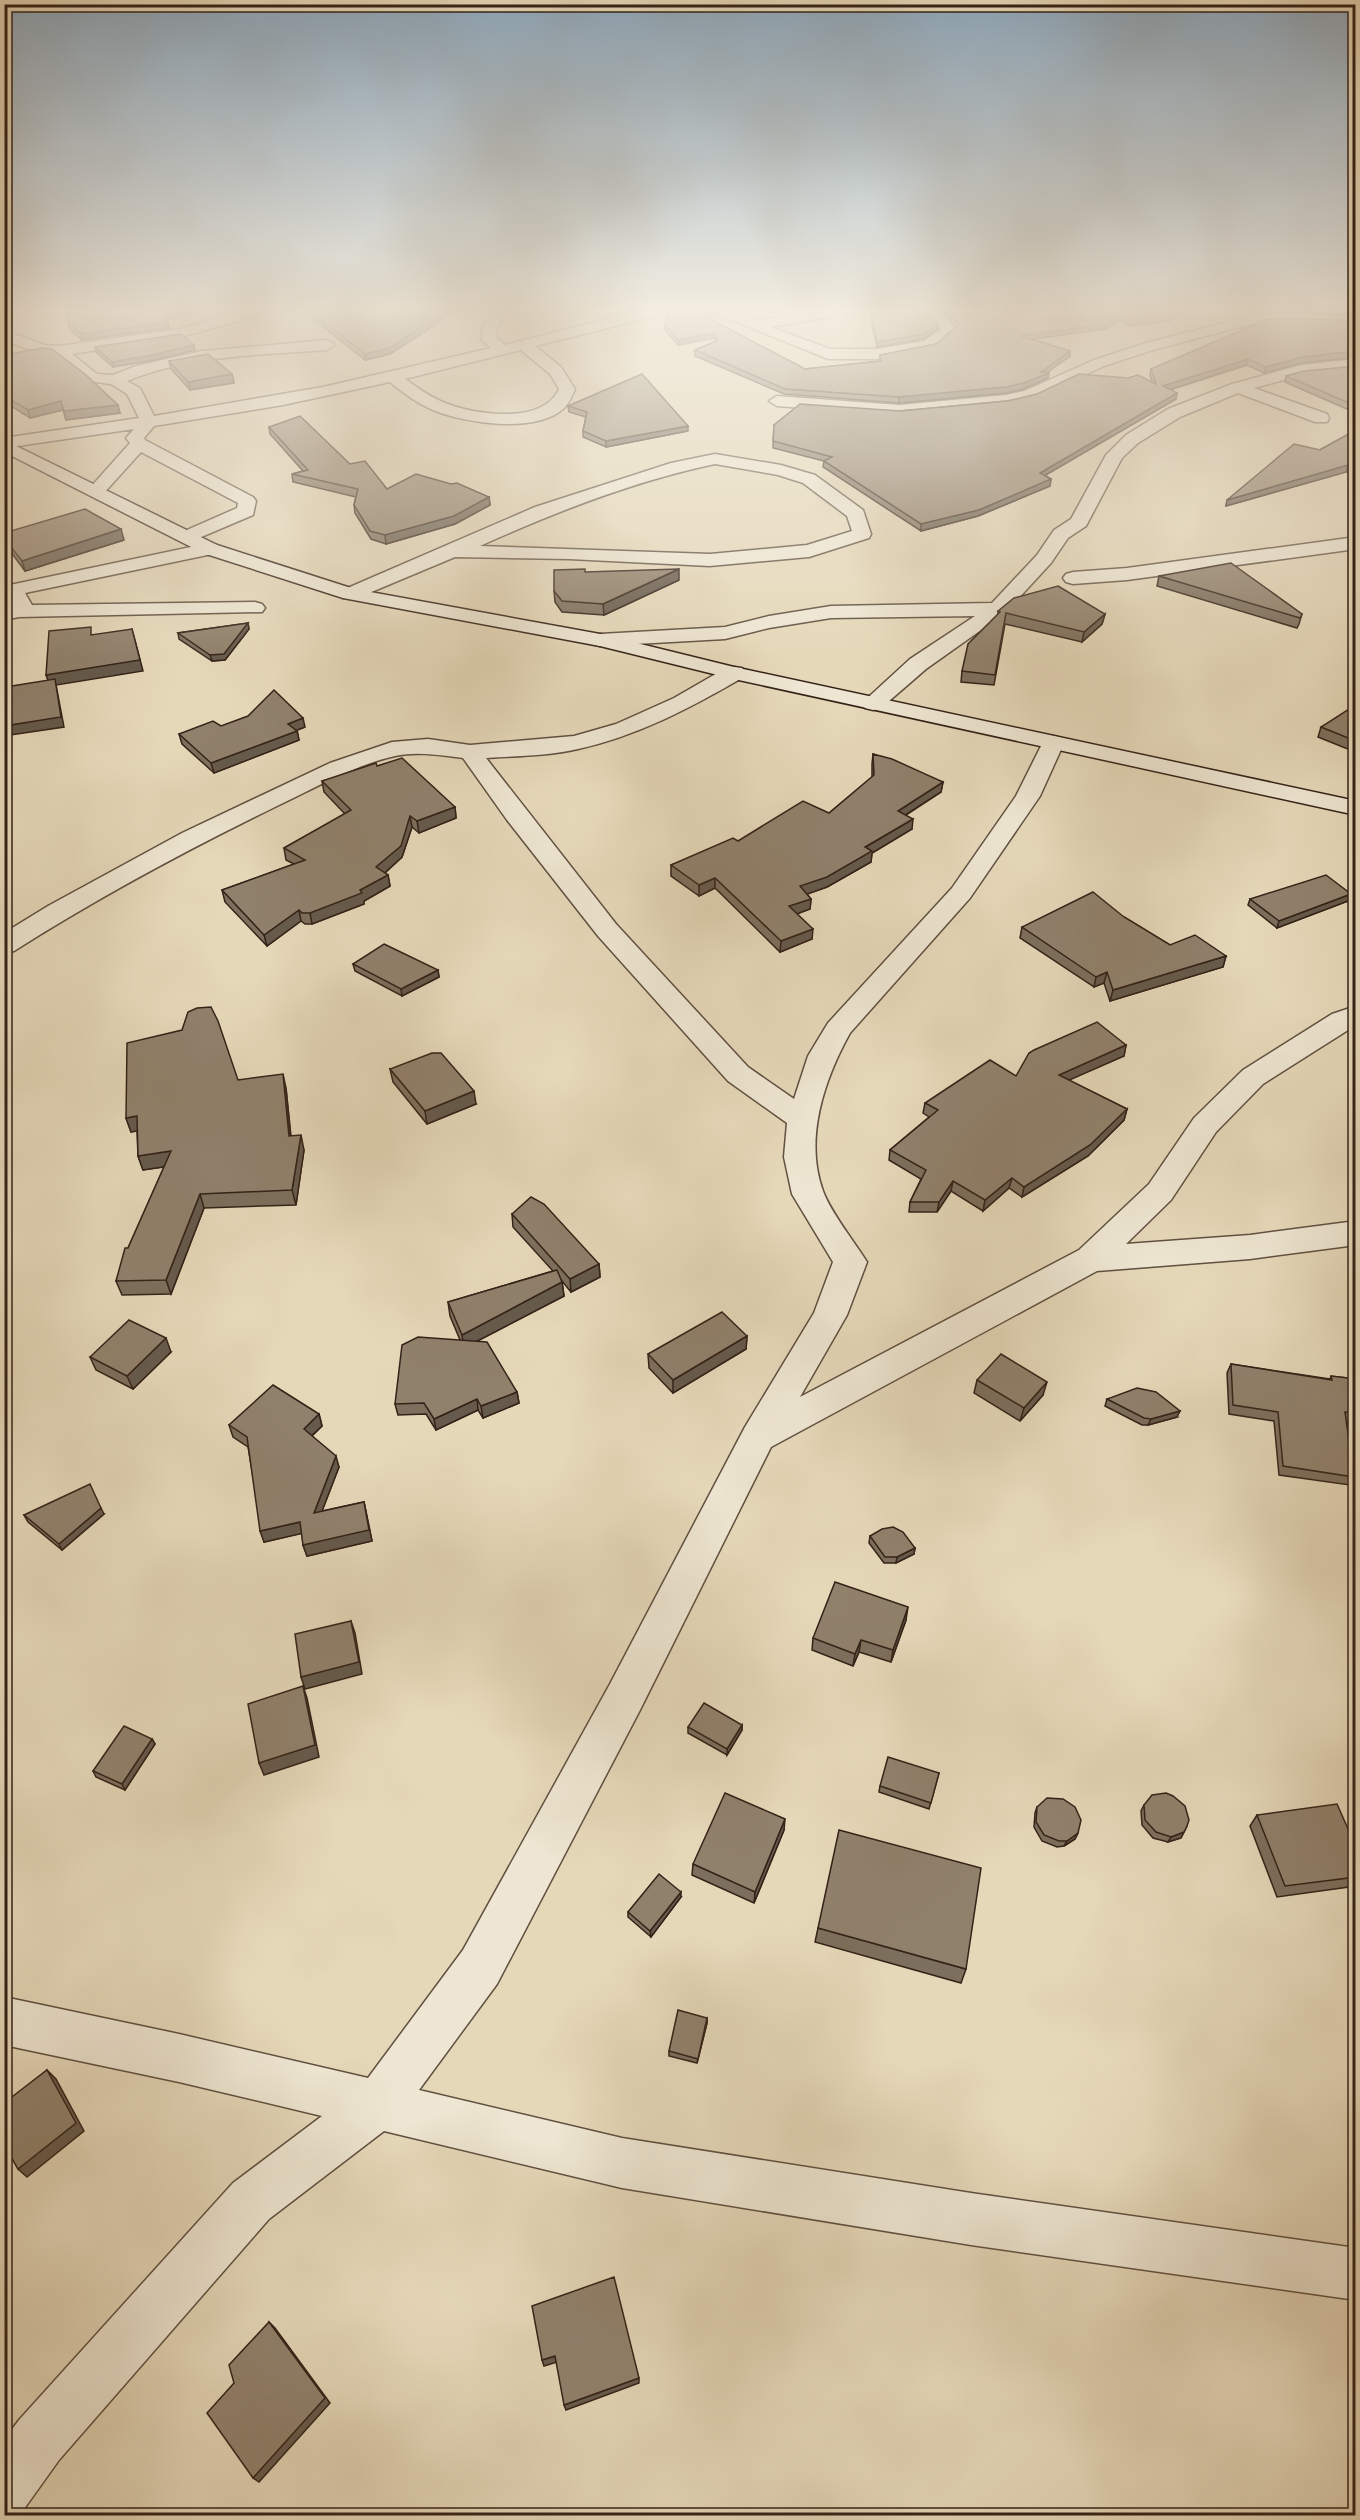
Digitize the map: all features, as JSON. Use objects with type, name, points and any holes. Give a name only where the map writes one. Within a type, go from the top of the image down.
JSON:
[{"type":"street","points":[[4,444],[131,425]]},
{"type":"street","points":[[146,425],[135,438],[139,444],[247,501],[246,511],[187,537]]},
{"type":"street","points":[[873,703],[918,664],[998,609],[1044,559],[1061,534],[1079,522],[1116,455],[1132,440],[1156,425]]},
{"type":"street","points":[[4,444],[210,549],[350,594],[600,640],[734,673],[1356,808]]},
{"type":"street","points":[[97,490],[139,444]]},
{"type":"street","points":[[350,594],[542,511],[677,467],[715,459],[781,470],[810,479],[856,514],[862,534],[809,551],[710,560],[569,553],[453,551]]},
{"type":"street","points":[[1073,578],[1127,574],[1356,543]]},
{"type":"street","points":[[8,591],[196,554],[210,549]]},
{"type":"street","points":[[8,591],[22,604],[12,612]]},
{"type":"street","points":[[12,612],[255,608]]},
{"type":"street","points":[[600,640],[725,633],[769,622],[831,612],[998,609]]},
{"type":"street","points":[[4,945],[57,912],[191,838],[338,768],[392,749],[428,746],[470,752],[576,743],[624,729],[682,703],[734,673]]},
{"type":"street","points":[[4,2489],[39,2440],[251,2201],[378,2105],[480,1967],[625,1697],[758,1437],[830,1315],[850,1262],[807,1194],[799,1157],[802,1119],[823,1056],[838,1029],[961,893],[1028,796],[1053,743]]},
{"type":"street","points":[[470,752],[516,815],[607,930],[738,1074],[802,1119]]},
{"type":"street","points":[[758,1437],[1091,1259],[1160,1192],[1205,1125],[1252,1077],[1342,1020],[1356,1015]]},
{"type":"street","points":[[1091,1259],[1250,1247],[1356,1233]]},
{"type":"street","points":[[4,2021],[179,2058],[622,2163],[971,2220],[1356,2274]]},
{"type":"building","points":[[276,425],[309,425],[350,464],[365,461],[387,489],[416,474],[451,484],[457,483],[489,497],[454,516],[385,535],[370,531],[354,505],[358,489],[292,474],[308,470],[269,427]]},
{"type":"building","points":[[584,425],[688,426],[606,441],[583,431]]},
{"type":"building","points":[[774,425],[1123,425],[1040,473],[1051,479],[979,510],[921,524],[824,461],[832,457],[773,441]]},
{"type":"building","points":[[1356,430],[1356,468],[1348,465],[1227,500],[1294,444],[1320,450]]},
{"type":"building","points":[[85,509],[121,529],[22,561],[4,538],[4,533]]},
{"type":"building","points":[[1231,563],[1302,614],[1300,618],[1159,576]]},
{"type":"building","points":[[585,569],[585,572],[679,569],[603,604],[562,601],[554,591],[554,570]]},
{"type":"building","points":[[1058,586],[1105,614],[1084,632],[1006,613],[995,675],[962,671],[968,644],[1000,612],[998,611],[1014,598]]},
{"type":"building","points":[[248,623],[224,654],[210,655],[178,633]]},
{"type":"building","points":[[91,627],[91,635],[132,629],[140,660],[46,675],[49,631]]},
{"type":"building","points":[[55,679],[61,717],[4,726],[4,698],[12,686]]},
{"type":"building","points":[[274,690],[303,718],[288,724],[297,731],[211,763],[179,734],[213,721],[221,726],[248,716]]},
{"type":"building","points":[[1349,709],[1356,712],[1356,739],[1353,740],[1321,727]]},
{"type":"building","points":[[873,754],[892,759],[943,782],[898,811],[913,819],[865,847],[872,851],[827,877],[800,886],[811,899],[789,906],[813,929],[781,941],[715,878],[699,885],[671,865],[733,838],[738,841],[803,801],[829,813],[874,775]]},
{"type":"building","points":[[402,758],[455,807],[417,821],[410,816],[401,846],[376,867],[388,875],[360,890],[362,893],[310,913],[302,913],[299,910],[264,935],[222,890],[305,860],[284,848],[351,810],[322,781],[376,763],[377,766]]},
{"type":"building","points":[[1326,875],[1351,894],[1279,921],[1250,899]]},
{"type":"building","points":[[1093,892],[1124,917],[1170,945],[1195,935],[1226,956],[1113,990],[1107,972],[1096,977],[1022,927]]},
{"type":"building","points":[[384,944],[438,970],[401,989],[353,964]]},
{"type":"building","points":[[211,1007],[238,1080],[283,1074],[289,1136],[301,1135],[292,1190],[200,1194],[166,1280],[116,1281],[125,1248],[128,1248],[171,1151],[138,1156],[137,1116],[126,1118],[127,1043],[182,1030],[188,1012],[197,1008]]},
{"type":"building","points":[[1097,1022],[1126,1045],[1059,1075],[1127,1109],[1090,1145],[1024,1187],[1012,1178],[985,1200],[953,1181],[939,1202],[910,1202],[926,1170],[890,1150],[938,1110],[925,1103],[990,1060],[1016,1076],[1029,1053]]},
{"type":"building","points":[[432,1053],[441,1053],[474,1091],[425,1111],[390,1069]]},
{"type":"building","points":[[531,1197],[544,1204],[599,1264],[570,1279],[512,1214]]},
{"type":"building","points":[[557,1270],[562,1282],[462,1335],[448,1302]]},
{"type":"building","points":[[722,1312],[747,1336],[673,1380],[648,1354]]},
{"type":"building","points":[[129,1320],[166,1338],[127,1376],[90,1357]]},
{"type":"building","points":[[418,1337],[487,1342],[517,1392],[481,1406],[477,1399],[434,1419],[424,1403],[395,1404],[402,1345]]},
{"type":"building","points":[[1001,1354],[1047,1382],[1024,1408],[977,1380]]},
{"type":"building","points":[[1231,1364],[1332,1380],[1331,1376],[1356,1379],[1356,1413],[1345,1412],[1354,1477],[1283,1466],[1278,1412],[1233,1405]]},
{"type":"building","points":[[273,1385],[319,1414],[304,1429],[336,1456],[314,1513],[364,1502],[369,1530],[303,1545],[300,1522],[260,1531],[247,1437],[229,1425]]},
{"type":"building","points":[[1137,1388],[1156,1392],[1180,1411],[1151,1419],[1144,1418],[1107,1399]]},
{"type":"building","points":[[90,1484],[101,1508],[59,1544],[24,1515]]},
{"type":"building","points":[[893,1527],[903,1532],[915,1548],[897,1557],[885,1557],[870,1536],[882,1529]]},
{"type":"building","points":[[835,1582],[908,1607],[893,1650],[861,1640],[855,1654],[813,1638]]},
{"type":"building","points":[[351,1621],[359,1662],[301,1677],[295,1634]]},
{"type":"building","points":[[303,1686],[315,1745],[259,1763],[248,1704]]},
{"type":"building","points":[[704,1703],[742,1725],[727,1749],[688,1727]]},
{"type":"building","points":[[124,1726],[152,1739],[122,1784],[93,1771]]},
{"type":"building","points":[[888,1757],[939,1773],[931,1803],[880,1786]]},
{"type":"building","points":[[725,1793],[785,1819],[755,1892],[693,1864]]},
{"type":"building","points":[[1166,1793],[1185,1806],[1189,1820],[1184,1832],[1171,1837],[1156,1832],[1145,1820],[1144,1805],[1152,1795]]},
{"type":"building","points":[[1047,1798],[1063,1799],[1075,1807],[1081,1820],[1078,1833],[1067,1841],[1059,1841],[1044,1835],[1036,1822],[1037,1807]]},
{"type":"building","points":[[1337,1804],[1356,1847],[1356,1877],[1285,1886],[1257,1815]]},
{"type":"building","points":[[839,1830],[981,1868],[966,1969],[818,1928]]},
{"type":"building","points":[[659,1874],[681,1892],[650,1931],[628,1912]]},
{"type":"building","points":[[678,2010],[707,2018],[698,2059],[669,2051]]},
{"type":"building","points":[[47,2070],[76,2123],[18,2169],[4,2145],[4,2103]]},
{"type":"building","points":[[614,2277],[639,2378],[564,2405],[555,2356],[542,2360],[532,2306]]},
{"type":"building","points":[[269,2322],[325,2398],[253,2478],[207,2413],[234,2383],[229,2365]]},
{"type":"building","points":[[254,2509],[269,2516],[251,2516]]}]
